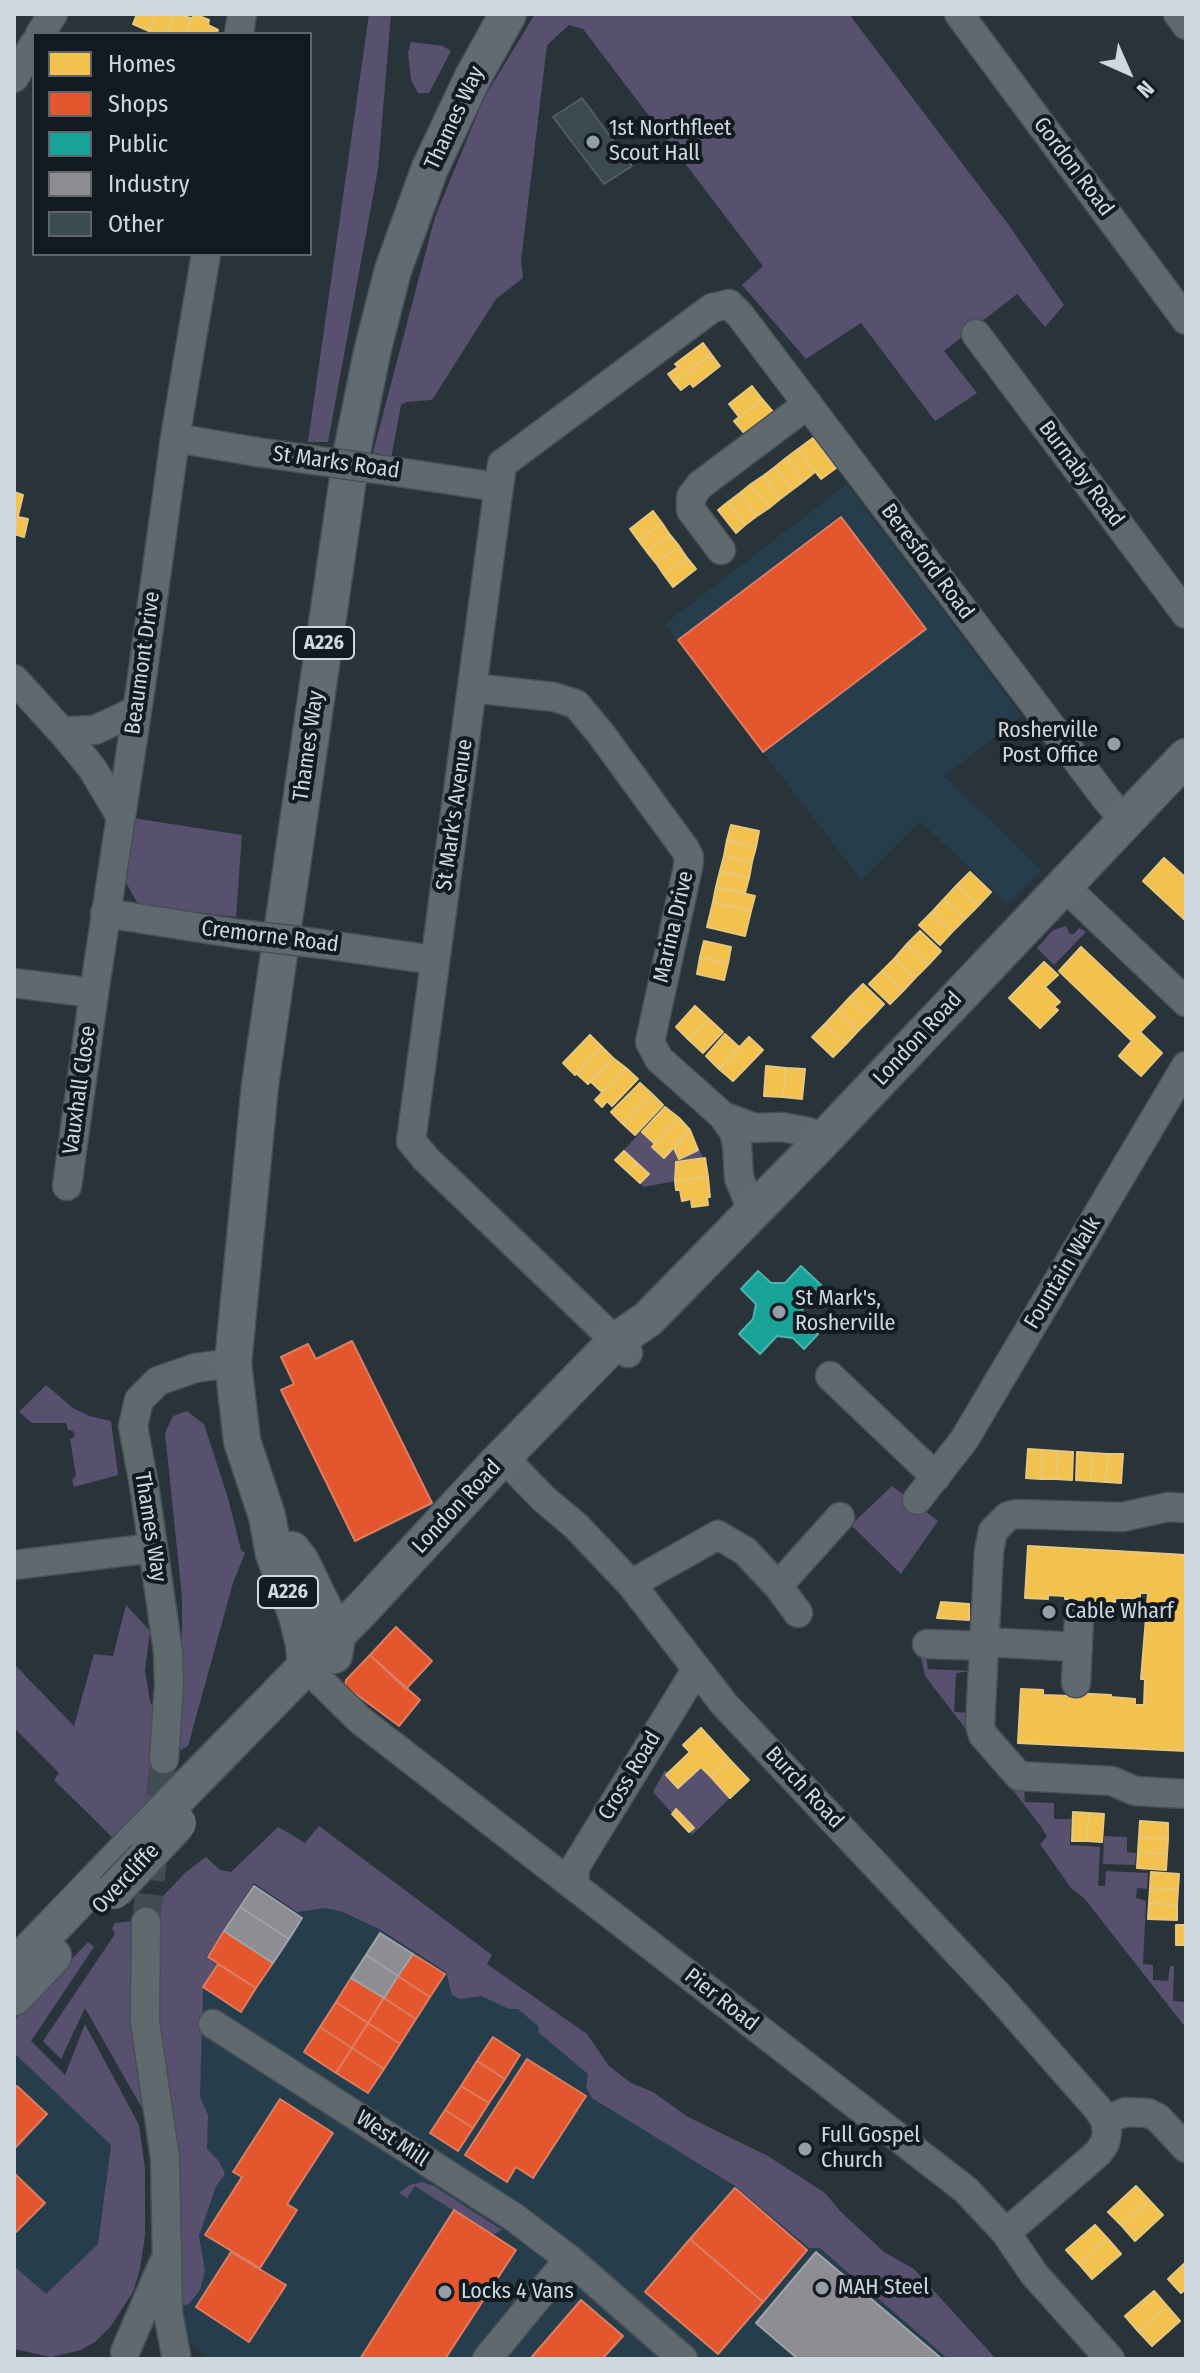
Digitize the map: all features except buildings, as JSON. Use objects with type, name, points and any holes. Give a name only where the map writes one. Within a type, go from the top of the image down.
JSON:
[{"type":"main road","name":"Thames Way","points":[[328,1662],[304,1644],[274,1554],[267,1516],[242,1441],[233,1363],[260,1085],[359,414],[383,307],[409,225],[446,132],[508,14]]},
{"type":"main road","name":"London Road","points":[[232,1754],[328,1662],[510,1464],[1186,757]]},
{"type":"main road","name":"London Road","points":[[328,1662],[398,1570],[510,1464]]},
{"type":"main road","name":"Thames Way","points":[[267,1516],[301,1562],[328,1662]]},
{"type":"main road","name":"A226","points":[[301,1562],[339,1586],[357,1591],[376,1586],[398,1570]]},
{"type":"main road","name":"Overcliffe","points":[[114,1878],[187,1788],[232,1754]]},
{"type":"main road","name":"Overcliffe","points":[[19,1973],[114,1878],[178,1823],[232,1754]]},
{"type":"street","points":[[41,32],[53,14]]},
{"type":"street","name":"Gordon Road","points":[[959,14],[1186,320]]},
{"type":"street","points":[[1178,14],[1186,25]]},
{"type":"street","points":[[14,78],[32,47]]},
{"type":"street","name":"Beaumont Drive","points":[[94,993],[175,438],[206,256]]},
{"type":"street","name":"Beresford Road","points":[[729,304],[1125,821]]},
{"type":"street","name":"St Mark's Avenue","points":[[622,1347],[412,1143],[502,464],[712,308],[729,304]]},
{"type":"street","name":"Burnaby Road","points":[[976,334],[1186,614]]},
{"type":"street","points":[[721,550],[691,510],[691,497],[700,485],[808,404]]},
{"type":"street","name":"St Marks Road","points":[[175,438],[497,487]]},
{"type":"street","points":[[14,679],[92,768],[120,815]]},
{"type":"street","name":"Marina Drive","points":[[472,688],[554,697],[576,704],[685,849],[688,867],[650,1042],[659,1059],[723,1116],[734,1132],[739,1178],[748,1199],[756,1208]]},
{"type":"street","points":[[64,734],[95,730],[127,715],[136,715]]},
{"type":"street","points":[[1063,885],[1186,1002]]},
{"type":"street","name":"Cremorne Road","points":[[105,913],[434,960]]},
{"type":"street","points":[[14,983],[94,993]]},
{"type":"street","name":"Vauxhall Close","points":[[66,1186],[94,993]]},
{"type":"street","name":"Fountain Walk","points":[[917,1500],[964,1440],[1186,1066]]},
{"type":"street","name":"Marina Drive","points":[[723,1116],[755,1128],[785,1127],[809,1132],[822,1141]]},
{"type":"street","name":"Thames Way","points":[[164,1759],[168,1652],[133,1426],[139,1400],[158,1381],[195,1368],[233,1363]]},
{"type":"street","points":[[830,1376],[936,1477]]},
{"type":"street","name":"Burch Road","points":[[510,1464],[576,1526],[631,1584],[724,1704],[996,1993],[1065,2069],[1105,2120]]},
{"type":"street","points":[[1177,1507],[1122,1517],[1026,1513],[1008,1516],[993,1531],[990,1540],[980,1729],[1017,1775],[1112,1781],[1135,1791],[1186,1794]]},
{"type":"street","points":[[778,1586],[840,1517]]},
{"type":"street","points":[[631,1584],[718,1535],[745,1551],[798,1613]]},
{"type":"street","points":[[14,1565],[153,1548]]},
{"type":"street","points":[[1076,1683],[1079,1618]]},
{"type":"street","points":[[927,1644],[1078,1647]]},
{"type":"street","name":"Pier Road","points":[[328,1662],[348,1710],[966,2190],[1006,2233],[1034,2274],[1110,2359]]},
{"type":"street","name":"Cross Road","points":[[574,1886],[575,1867],[696,1670]]},
{"type":"street","points":[[146,1922],[145,2022],[168,2185],[165,2259],[169,2330],[178,2357]]},
{"type":"street","name":"West Mill","points":[[213,2024],[515,2218],[569,2259],[683,2359]]},
{"type":"street","points":[[1006,2233],[1098,2153],[1105,2143],[1105,2120],[1126,2112],[1148,2113],[1158,2118],[1186,2148]]},
{"type":"street","points":[[121,2356],[165,2259]]},
{"type":"street","points":[[487,2359],[569,2259]]},
{"type":"street","points":[[121,2356],[138,2346],[152,2345],[165,2348],[178,2357]]},
{"type":"shaded area","points":[[369,14],[391,14],[378,169],[328,442],[308,442]]},
{"type":"shaded area","points":[[535,14],[849,14],[1008,224],[1064,305],[1045,327],[1017,294],[944,351],[977,393],[935,421],[861,323],[806,359],[742,285],[763,266],[583,29],[569,25],[547,45],[521,261],[523,278],[496,299],[432,400],[401,405],[391,459],[373,452],[435,217],[484,98]]},
{"type":"shaded area","points":[[411,42],[443,46],[451,51],[429,93],[418,93],[411,80],[408,52]]},
{"type":"shaded area","points":[[847,484],[1022,716],[944,776],[1042,870],[1008,905],[920,821],[861,880],[665,624]]},
{"type":"shaded area","points":[[133,818],[242,835],[236,917],[145,906],[137,902],[125,881]]},
{"type":"shaded area","points":[[1066,926],[1070,934],[1079,928],[1086,932],[1054,965],[1037,948],[1053,930]]},
{"type":"shaded area","points":[[664,1106],[643,1132],[655,1144],[652,1147],[664,1158],[690,1130],[703,1158],[674,1173],[675,1181],[644,1187],[615,1160]]},
{"type":"shaded area","points":[[46,1385],[73,1408],[111,1421],[118,1475],[74,1487],[72,1480],[76,1476],[70,1439],[75,1436],[73,1431],[68,1430],[66,1423],[32,1423],[19,1412]]},
{"type":"shaded area","points":[[187,1411],[204,1424],[241,1550],[245,1553],[233,1583],[188,1746],[173,1754],[182,1672],[182,1597],[165,1433],[173,1416]]},
{"type":"shaded area","points":[[892,1486],[938,1521],[901,1574],[851,1525]]},
{"type":"shaded area","points":[[126,1605],[150,1631],[145,1671],[150,1701],[166,1735],[161,1789],[117,1842],[54,1780],[59,1773],[14,1728],[14,1664],[74,1726],[94,1654],[113,1656]]},
{"type":"shaded area","points":[[920,1653],[926,1654],[928,1669],[972,1671],[956,1673],[954,1712],[970,1713],[1024,1787],[1025,1802],[1054,1803],[1054,1819],[1071,1819],[1070,1845],[1100,1847],[1098,1886],[1105,1886],[1106,1871],[1148,1873],[1147,1889],[1137,1888],[1136,1898],[1146,1901],[1143,1964],[1153,1965],[1153,1980],[1168,1981],[1170,1966],[1174,1966],[1173,2001],[1186,2002],[1186,2028],[1084,1898],[1071,1888],[1040,1844],[1047,1837],[1042,1828],[925,1676]]},
{"type":"shaded area","points":[[701,1767],[730,1798],[692,1835],[653,1792],[665,1770],[678,1788]]},
{"type":"shaded area","points":[[319,1826],[492,1955],[487,1964],[587,2034],[609,2066],[631,2083],[653,2092],[688,2117],[768,2156],[825,2193],[884,2252],[914,2269],[996,2359],[948,2359],[820,2248],[809,2248],[735,2186],[592,2098],[586,2087],[588,2074],[539,2033],[538,2026],[518,2009],[509,2009],[481,1996],[460,1999],[452,1995],[446,1972],[381,1930],[343,1912],[325,1908],[297,1912],[254,1883],[206,1957],[216,1964],[203,1987],[200,2097],[208,2115],[207,2149],[219,2161],[225,2174],[216,2186],[199,2236],[205,2271],[200,2290],[189,2304],[177,2308],[157,2007],[159,1918],[163,1896],[206,1857],[220,1870],[231,1872],[278,1827],[305,1843]]},
{"type":"shaded area","points":[[284,1828],[504,1987],[963,2359],[208,2359],[190,2342],[178,2321],[205,1908]]},
{"type":"shaded area","points":[[1104,1836],[1127,1837],[1127,1852],[1136,1853],[1135,1865],[1103,1864]]},
{"type":"shaded area","points":[[132,1921],[134,2053],[143,2110],[85,2008],[61,2059],[43,2041],[115,1934],[112,1929],[115,1923]]},
{"type":"shaded area","points":[[88,1942],[94,1947],[31,2041],[65,2075],[85,2024],[139,2125],[145,2169],[145,2235],[133,2292],[111,2326],[95,2342],[81,2350],[51,2357],[14,2349],[14,2266],[46,2294],[98,2244],[111,2145],[14,2053],[14,2020]]},
{"type":"shaded area","points":[[14,2053],[111,2145],[98,2244],[46,2295],[14,2266]]},
{"type":"shaded area","points":[[422,2182],[434,2186],[502,2230],[492,2235],[415,2186],[407,2198],[399,2193],[409,2185]]},
{"type":"tunnel","points":[[146,1922],[164,1759]]},
{"type":"place","name":"1st Northfleet Scout Hall","points":[[593,142]]},
{"type":"place","name":"Rosherville Post Office","points":[[1114,744]]},
{"type":"place","name":"St Mark's, Rosherville","points":[[779,1312]]},
{"type":"place","name":"Cable Wharf","points":[[1049,1612]]},
{"type":"place","name":"Full Gospel Church","points":[[805,2149]]},
{"type":"place","name":"MAH Steel","points":[[822,2288]]},
{"type":"place","name":"Locks 4 Vans","points":[[445,2292]]}]
